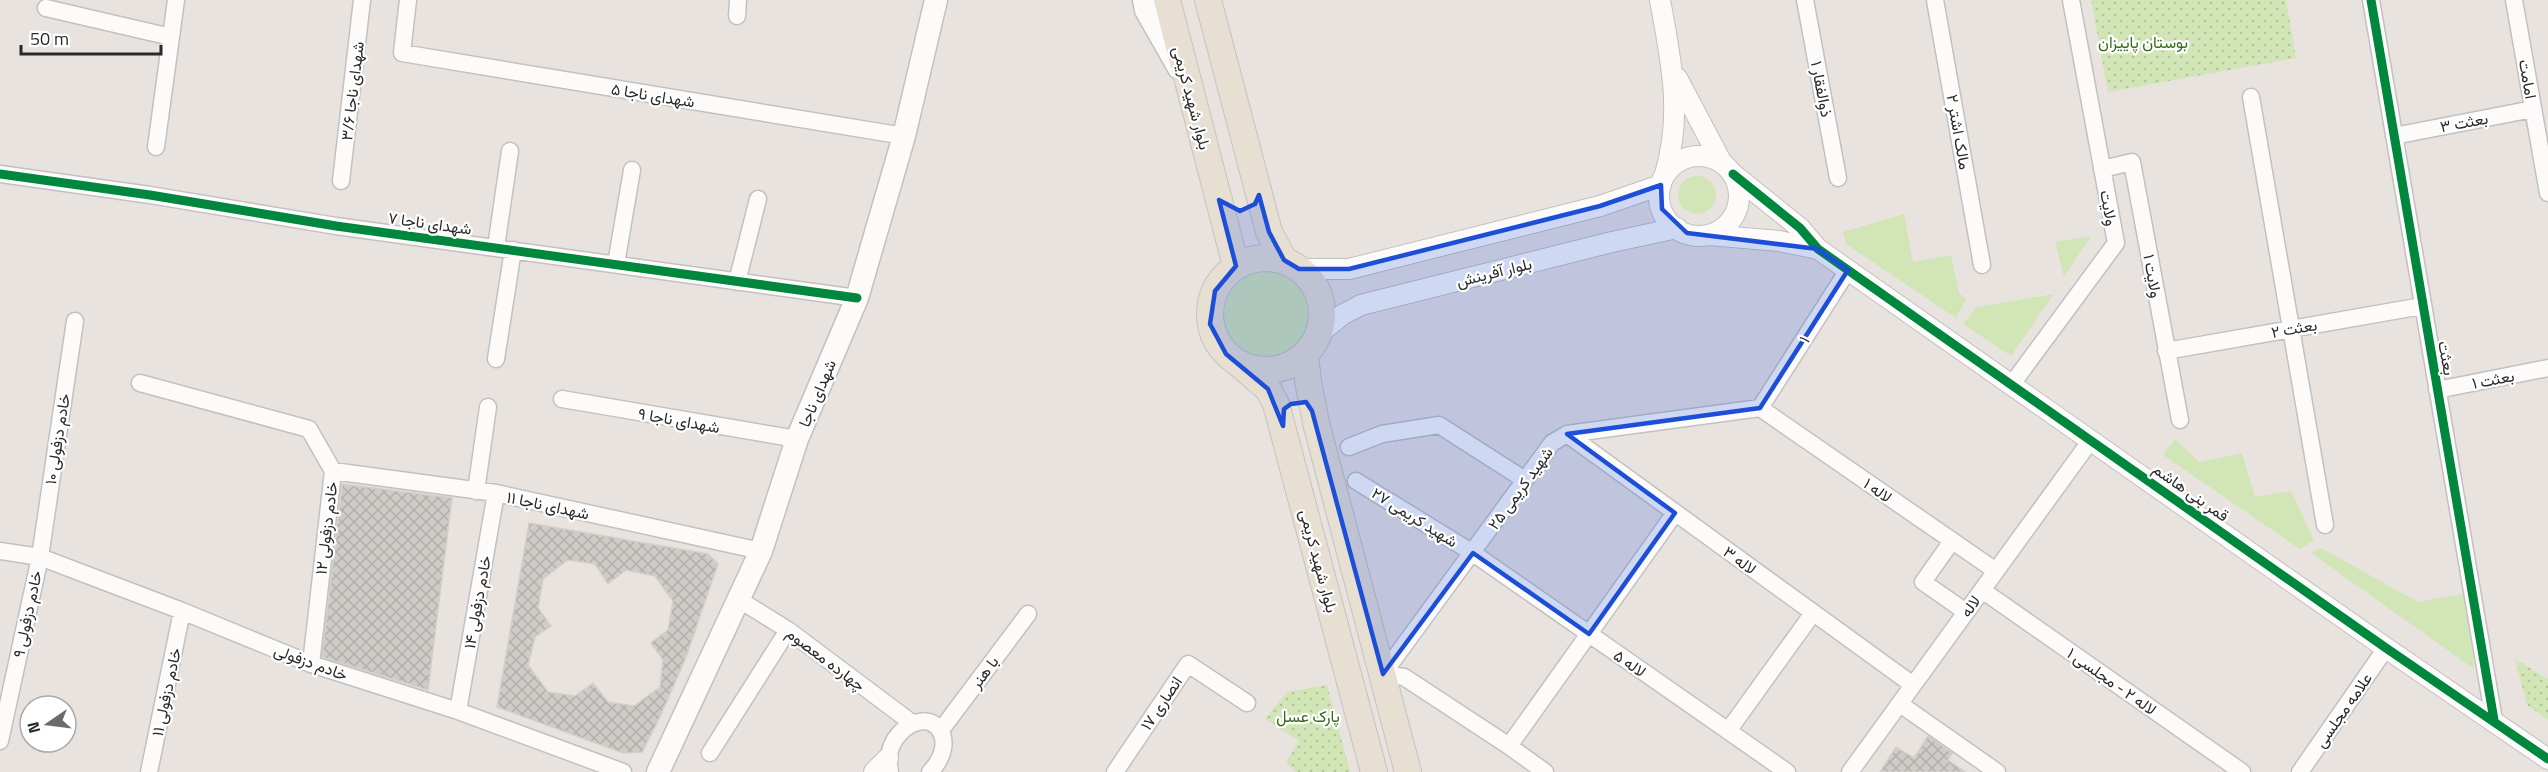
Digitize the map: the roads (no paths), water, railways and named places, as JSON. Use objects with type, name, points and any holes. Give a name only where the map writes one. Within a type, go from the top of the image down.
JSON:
[{"type":"main road","name":"شهدای ناجا","points":[[658,772],[761,551],[797,439],[857,298],[904,136],[936,0]]},
{"type":"main road","points":[[1144,0],[1146,10],[1186,80]]},
{"type":"main road","name":"بلوار شهید کریمی","points":[[1167,0],[1236,266]]},
{"type":"main road","points":[[1208,0],[1269,232],[1291,265],[1312,282],[1322,302],[1323,318],[1320,333],[1305,355],[1291,366],[1274,370],[1256,370],[1239,364],[1221,347],[1210,324],[1210,307],[1215,291],[1223,276],[1236,266],[1251,259],[1268,257],[1291,265]]},
{"type":"main road","points":[[1219,200],[1240,211],[1255,204],[1259,195]]},
{"type":"main road","name":"بلوار شهید کریمی","points":[[1305,355],[1316,423],[1408,772]]},
{"type":"main road","name":"بلوار شهید کریمی","points":[[1239,364],[1268,389],[1283,426],[1374,772]]},
{"type":"main road","points":[[1283,426],[1284,410],[1291,404],[1301,403],[1308,405],[1316,423]]},
{"type":"street","points":[[156,147],[176,0]]},
{"type":"street","name":"شهدای ناجا ۳/۶","points":[[341,181],[362,0]]},
{"type":"street","name":"شهدای ناجا ۵","points":[[408,0],[402,53],[904,136]]},
{"type":"street","points":[[1660,0],[1673,70],[1675,134],[1659,197],[1668,220],[1687,233],[1779,241],[1818,249]]},
{"type":"street","name":"ذوالفقار ۱","points":[[1805,0],[1838,178]]},
{"type":"street","name":"مالک اشتر ۲","points":[[1935,0],[1982,265]]},
{"type":"street","name":"ولایت","points":[[2012,384],[2116,243],[2071,0]]},
{"type":"street","name":"بعثت","points":[[2371,0],[2494,720]]},
{"type":"street","name":"امامت","points":[[2514,0],[2548,193]]},
{"type":"street","points":[[45,9],[171,37]]},
{"type":"street","points":[[1673,70],[1738,186],[1736,211],[1730,221],[1720,230],[1709,235]]},
{"type":"street","points":[[2251,96],[2325,525]]},
{"type":"street","name":"بعثت ۳","points":[[2394,136],[2533,109]]},
{"type":"street","points":[[496,247],[510,151]]},
{"type":"street","points":[[1291,265],[1348,268],[1600,207],[1663,181],[1671,168],[1690,157],[1701,156],[1728,169],[1800,228],[1818,249]]},
{"type":"street","name":"ولایت ۱","points":[[2102,169],[2132,162],[2180,420]]},
{"type":"street","points":[[616,264],[632,170]]},
{"type":"street","name":"شهدای ناجا ۷","points":[[0,174],[150,195],[336,226],[857,298]]},
{"type":"street","points":[[737,282],[759,199]]},
{"type":"street","name":"بلوار آفرینش","points":[[1320,333],[1342,315],[1361,306],[1612,242],[1677,228]]},
{"type":"street","name":"قمر بنی هاشم","points":[[1818,249],[2548,759]]},
{"type":"street","points":[[496,359],[513,250]]},
{"type":"street","name":"۱","points":[[1760,408],[1848,270]]},
{"type":"street","name":"بعثت ۲","points":[[2166,351],[2422,306]]},
{"type":"street","name":"خادم دزفولی ۱۰","points":[[40,557],[75,321]]},
{"type":"street","name":"بعثت ۱","points":[[2437,390],[2548,368]]},
{"type":"street","name":"خادم دزفولی ۱۲","points":[[140,383],[309,429],[333,471],[311,664]]},
{"type":"street","name":"شهدای ناجا ۹","points":[[562,399],[797,439]]},
{"type":"street","points":[[476,491],[488,407]]},
{"type":"street","name":"شهید کریمی ۲۵","points":[[1383,674],[1552,442],[1567,435],[1760,408]]},
{"type":"street","name":"لاله ۱","points":[[1760,408],[1996,571]]},
{"type":"street","points":[[1349,447],[1382,434],[1439,425],[1525,480]]},
{"type":"street","name":"لاله ۳","points":[[1567,435],[1913,685]]},
{"type":"street","name":"لاله","points":[[1850,772],[2091,440]]},
{"type":"street","name":"شهدای ناجا ۱۱","points":[[333,471],[496,493],[761,551]]},
{"type":"street","name":"شهید کریمی ۲۷","points":[[1356,481],[1473,553]]},
{"type":"street","name":"خادم دزفولی ۱۴","points":[[458,711],[496,493]]},
{"type":"street","points":[[1509,746],[1675,513]]},
{"type":"street","points":[[1952,541],[1923,582],[1966,612]]},
{"type":"street","name":"خادم دزفولی","points":[[0,551],[40,557],[182,611],[311,664],[458,711],[623,772]]},
{"type":"street","name":"لاله ۵","points":[[1473,553],[1787,772]]},
{"type":"street","name":"خادم دزفولی ۹","points":[[0,741],[40,557]]},
{"type":"street","name":"لاله ۲ - مجلسی ۱","points":[[1982,590],[2242,772]]},
{"type":"street","name":"چهارده معصوم","points":[[738,599],[788,630],[912,723]]},
{"type":"street","name":"خادم دزفولی ۱۱","points":[[150,772],[182,611]]},
{"type":"street","points":[[1728,731],[1813,613]]},
{"type":"street","name":"با هنر","points":[[941,730],[1028,614]]},
{"type":"street","points":[[710,753],[788,630]]},
{"type":"street","name":"علامه مجلسی","points":[[2300,772],[2386,648]]},
{"type":"street","name":"انصاری ۱۷","points":[[1115,772],[1188,664],[1247,703]]},
{"type":"street","points":[[1383,674],[1404,676],[1545,772]]},
{"type":"street","points":[[1900,704],[1997,772]]},
{"type":"street","points":[[874,772],[889,765],[898,735],[912,723],[925,722],[941,730],[945,739],[945,748],[936,766],[930,772]]},
{"type":"park label","name":"بوستان پاییزان","points":[[2143,42]]},
{"type":"park label","name":"پارک عسل","points":[[1308,716]]}]
